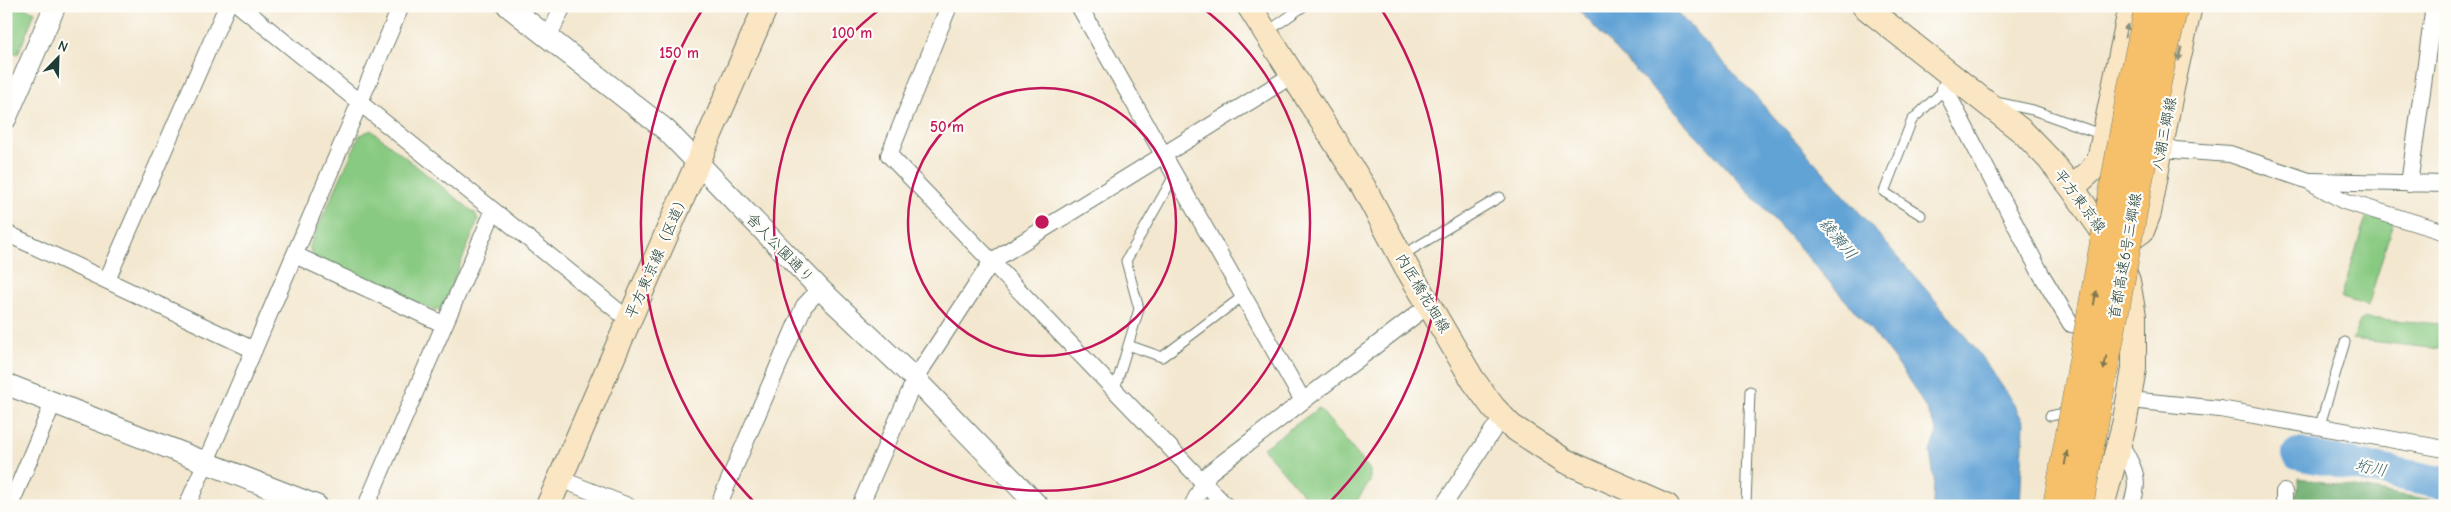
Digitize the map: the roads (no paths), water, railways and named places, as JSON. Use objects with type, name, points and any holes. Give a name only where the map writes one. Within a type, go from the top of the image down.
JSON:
[{"type":"highway","name":"首都高速6号三郷線","points":[[2057,506],[2132,86],[2149,6]]},
{"type":"highway","name":"首都高速6号三郷線","points":[[2079,506],[2154,96],[2184,11]]},
{"type":"main road","name":"平方東京線（区道）","points":[[548,506],[766,6]]},
{"type":"main road","name":"内匠橋花畑線","points":[[1249,6],[1291,76],[1363,186],[1473,380],[1503,420],[1565,461],[1667,506]]},
{"type":"main road","name":"平方東京線","points":[[1864,6],[1948,82],[1984,99],[2023,132],[2049,159],[2072,188],[2116,250],[2128,282],[2135,338],[2121,402],[2119,442],[2102,506]]},
{"type":"main road","points":[[2072,188],[2090,172],[2099,160],[2131,6],[2184,11]]},
{"type":"main road","name":"八潮三郷線","points":[[2116,250],[2142,231],[2146,223],[2161,149],[2184,11]]},
{"type":"main road","points":[[2116,250],[2121,204],[2120,60]]},
{"type":"street","points":[[6,118],[55,6]]},
{"type":"street","points":[[107,280],[227,6]]},
{"type":"street","points":[[240,6],[629,320]]},
{"type":"street","points":[[187,506],[401,6]]},
{"type":"street","name":"舎人公園通り","points":[[508,6],[666,130],[820,289],[915,379],[1038,506]]},
{"type":"street","points":[[548,38],[563,6]]},
{"type":"street","points":[[949,6],[889,155],[1226,506]]},
{"type":"street","points":[[1079,6],[1303,401]]},
{"type":"street","points":[[2409,184],[2434,6]]},
{"type":"street","points":[[860,506],[915,379],[992,261],[1162,154],[1291,76]]},
{"type":"street","points":[[1948,82],[2041,274],[2071,324],[2135,338]]},
{"type":"street","points":[[2161,149],[2230,154],[2309,181],[2344,201],[2445,232]]},
{"type":"street","points":[[2309,181],[2445,184]]},
{"type":"street","points":[[366,506],[493,212]]},
{"type":"street","points":[[6,233],[254,350]]},
{"type":"street","points":[[295,255],[443,324]]},
{"type":"street","points":[[718,506],[804,306],[820,289]]},
{"type":"street","points":[[1192,506],[1203,482],[1209,474],[1430,304]]},
{"type":"street","points":[[6,384],[317,506]]},
{"type":"street","points":[[2121,402],[2220,409],[2320,425],[2445,450]]},
{"type":"street","points":[[10,506],[53,403]]},
{"type":"street","points":[[1443,506],[1503,420]]},
{"type":"street","points":[[2119,442],[2136,471],[2136,488],[2131,506]]},
{"type":"street","points":[[560,479],[628,506]]},
{"type":"lane","points":[[1264,33],[1304,6]]},
{"type":"lane","points":[[1921,214],[1884,192],[1912,120],[1948,82]]},
{"type":"lane","points":[[1984,99],[2033,110],[2105,136]]},
{"type":"lane","points":[[1115,389],[1140,308],[1126,261],[1174,176]]},
{"type":"lane","points":[[1401,256],[1500,197]]},
{"type":"lane","points":[[1128,345],[1162,357],[1243,296]]},
{"type":"lane","points":[[2320,425],[2345,342]]},
{"type":"lane","points":[[1746,506],[1750,391]]},
{"type":"lane","points":[[2050,416],[2121,402]]},
{"type":"water","name":"綾瀬川","points":[[1575,6],[1671,6],[1875,230],[1952,320],[1983,360],[2012,401],[2024,423],[2020,506],[1933,506],[1934,478],[1930,452],[1937,432],[1926,409],[1900,367],[1789,236]]},
{"type":"waterway","name":"垳川","points":[[2298,454],[2445,483]]}]
